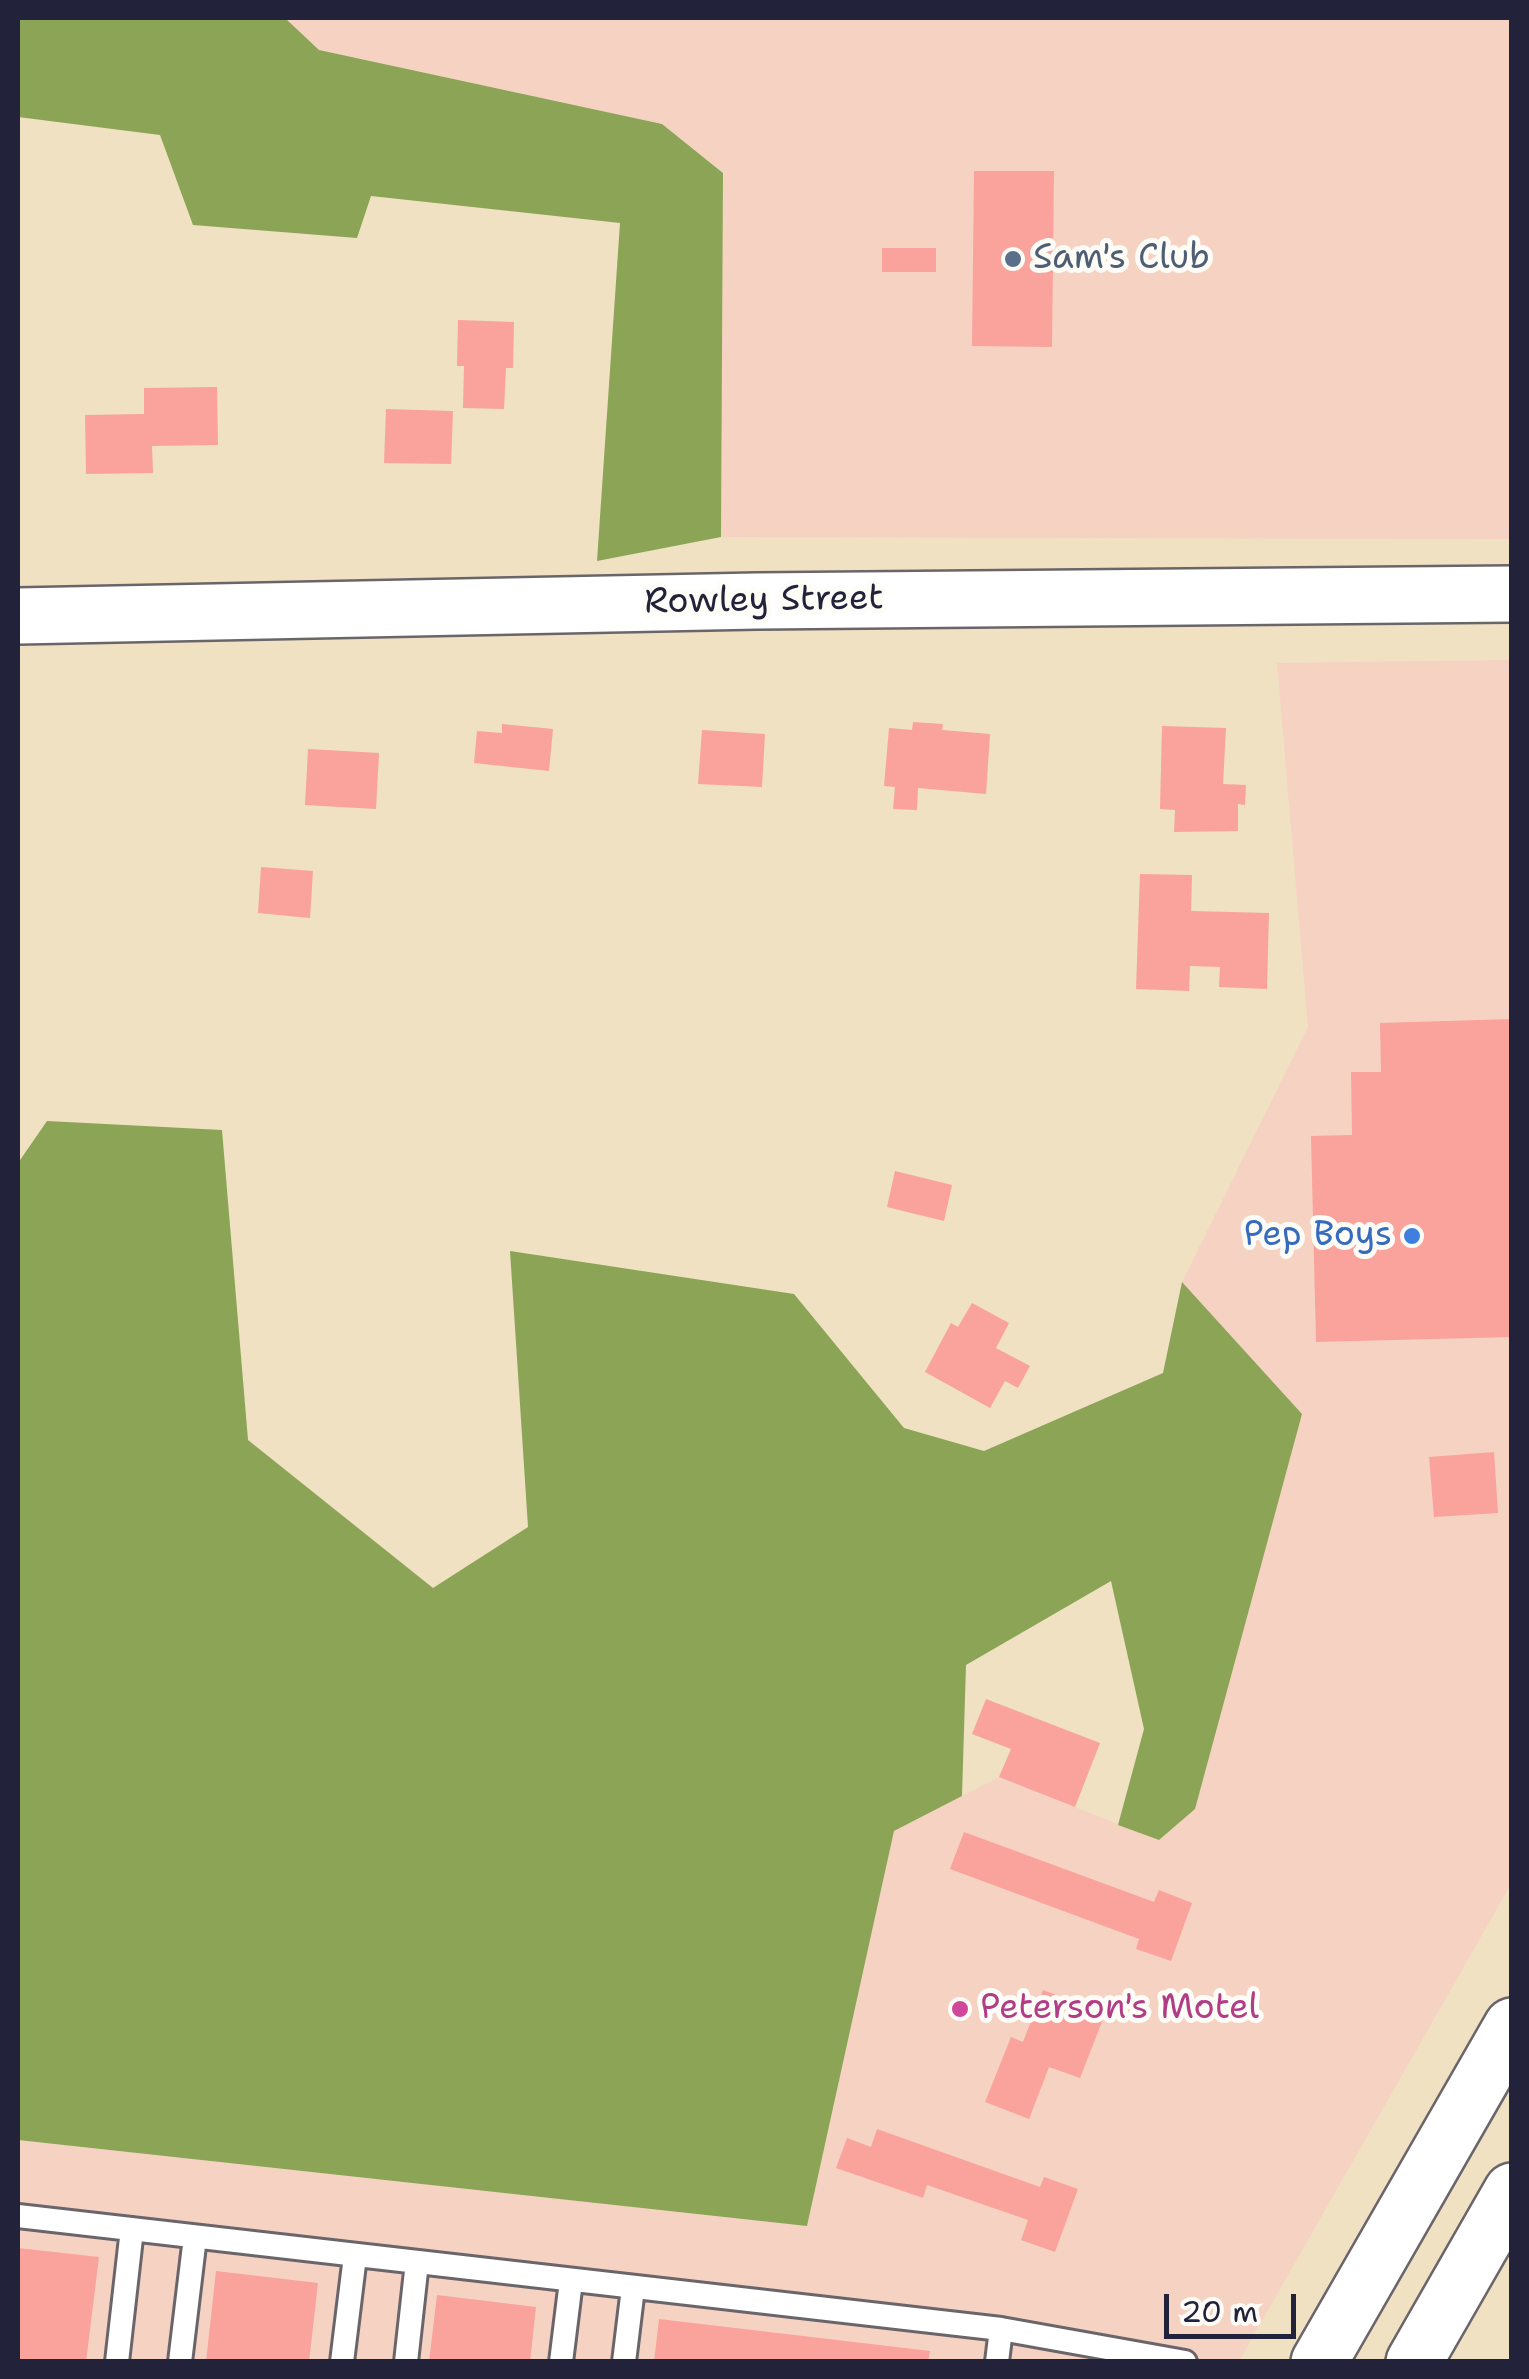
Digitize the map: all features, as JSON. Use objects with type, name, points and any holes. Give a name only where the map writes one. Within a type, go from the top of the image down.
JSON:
[{"type":"main road","name":"Rowley Street","points":[[18,616],[737,601],[1512,594]]},
{"type":"main road","points":[[1319,2362],[1512,2026]]},
{"type":"main road","points":[[1414,2362],[1512,2190]]},
{"type":"lane","points":[[18,2216],[1001,2329],[1185,2362]]},
{"type":"lane","points":[[116,2362],[132,2229]]},
{"type":"lane","points":[[180,2362],[194,2237]]},
{"type":"lane","points":[[342,2362],[354,2256]]},
{"type":"lane","points":[[406,2362],[417,2262]]},
{"type":"lane","points":[[561,2362],[570,2281]]},
{"type":"lane","points":[[624,2362],[633,2288]]},
{"type":"lane","points":[[997,2362],[1001,2329]]},
{"type":"shaded area","points":[[285,18],[1511,18],[1511,539],[721,537],[723,172],[662,124],[319,50]]},
{"type":"shaded area","points":[[1511,660],[1511,1884],[1239,2361],[18,2362],[18,2140],[807,2226],[894,1831],[999,1777],[1158,1840],[1302,1414],[1182,1282],[1308,1027],[1277,663]]},
{"type":"green space","points":[[18,18],[285,18],[319,50],[662,124],[723,173],[721,537],[597,561],[620,223],[371,196],[357,238],[193,225],[160,135],[18,117]]},
{"type":"green space","points":[[47,1121],[222,1130],[248,1440],[433,1588],[528,1527],[510,1251],[794,1294],[904,1428],[984,1451],[1163,1373],[1182,1282],[1302,1414],[1195,1809],[1159,1840],[1118,1825],[1144,1729],[1111,1581],[966,1665],[962,1796],[894,1831],[807,2226],[18,2140],[18,1163]]},
{"type":"building","name":"Sam's Club","points":[[974,171],[1054,171],[1052,347],[972,346]]},
{"type":"building","points":[[882,248],[936,248],[936,272],[882,272]]},
{"type":"building","points":[[458,320],[514,322],[513,368],[506,368],[504,409],[463,408],[464,366],[457,366]]},
{"type":"building","points":[[217,387],[218,445],[152,446],[153,473],[86,474],[85,415],[144,414],[144,388]]},
{"type":"building","points":[[386,409],[453,411],[451,464],[384,463]]},
{"type":"building","points":[[913,722],[943,724],[942,730],[990,734],[986,794],[918,788],[917,810],[893,809],[895,787],[884,786],[889,728],[912,730]]},
{"type":"building","points":[[502,724],[553,729],[549,771],[474,763],[477,731],[502,733]]},
{"type":"building","points":[[1162,726],[1226,728],[1223,784],[1246,785],[1245,805],[1238,804],[1238,831],[1174,832],[1175,810],[1160,809]]},
{"type":"building","points":[[702,730],[765,734],[762,787],[698,784]]},
{"type":"building","points":[[308,749],[379,753],[376,809],[305,805]]},
{"type":"building","points":[[261,867],[313,871],[310,918],[258,913]]},
{"type":"building","points":[[1140,874],[1192,875],[1191,911],[1269,913],[1267,989],[1219,987],[1220,967],[1190,966],[1189,991],[1136,989]]},
{"type":"building","name":"Pep Boys","points":[[1512,1019],[1512,1337],[1316,1342],[1311,1136],[1352,1135],[1351,1072],[1381,1072],[1380,1023]]},
{"type":"building","points":[[895,1171],[952,1185],[944,1221],[887,1207]]},
{"type":"building","points":[[972,1303],[1009,1323],[996,1348],[1030,1366],[1018,1388],[1005,1381],[990,1408],[925,1372],[951,1323],[958,1327]]},
{"type":"building","points":[[1494,1452],[1498,1513],[1434,1517],[1429,1457]]},
{"type":"building","points":[[986,1699],[1100,1743],[1075,1807],[999,1777],[1011,1749],[972,1734]]},
{"type":"building","points":[[964,1832],[1154,1902],[1159,1890],[1192,1903],[1171,1961],[1136,1949],[1139,1939],[950,1869]]},
{"type":"building","points":[[1043,1990],[1105,2014],[1080,2078],[1049,2067],[1029,2119],[985,2102],[1011,2037],[1023,2042]]},
{"type":"building","points":[[877,2129],[1040,2187],[1044,2177],[1078,2189],[1055,2252],[1021,2240],[1028,2220],[927,2185],[923,2198],[836,2168],[847,2138],[871,2147]]},
{"type":"building","points":[[18,2248],[99,2257],[86,2362],[18,2362]]},
{"type":"building","points":[[216,2271],[318,2283],[309,2362],[206,2362]]},
{"type":"building","points":[[437,2295],[536,2307],[530,2362],[429,2362]]},
{"type":"building","points":[[659,2319],[930,2351],[928,2362],[654,2362]]},
{"type":"place","name":"Sam's Club","points":[[1013,259]]},
{"type":"place","name":"Pep Boys","points":[[1412,1236]]},
{"type":"place","name":"Peterson's Motel","points":[[960,2009]]}]
